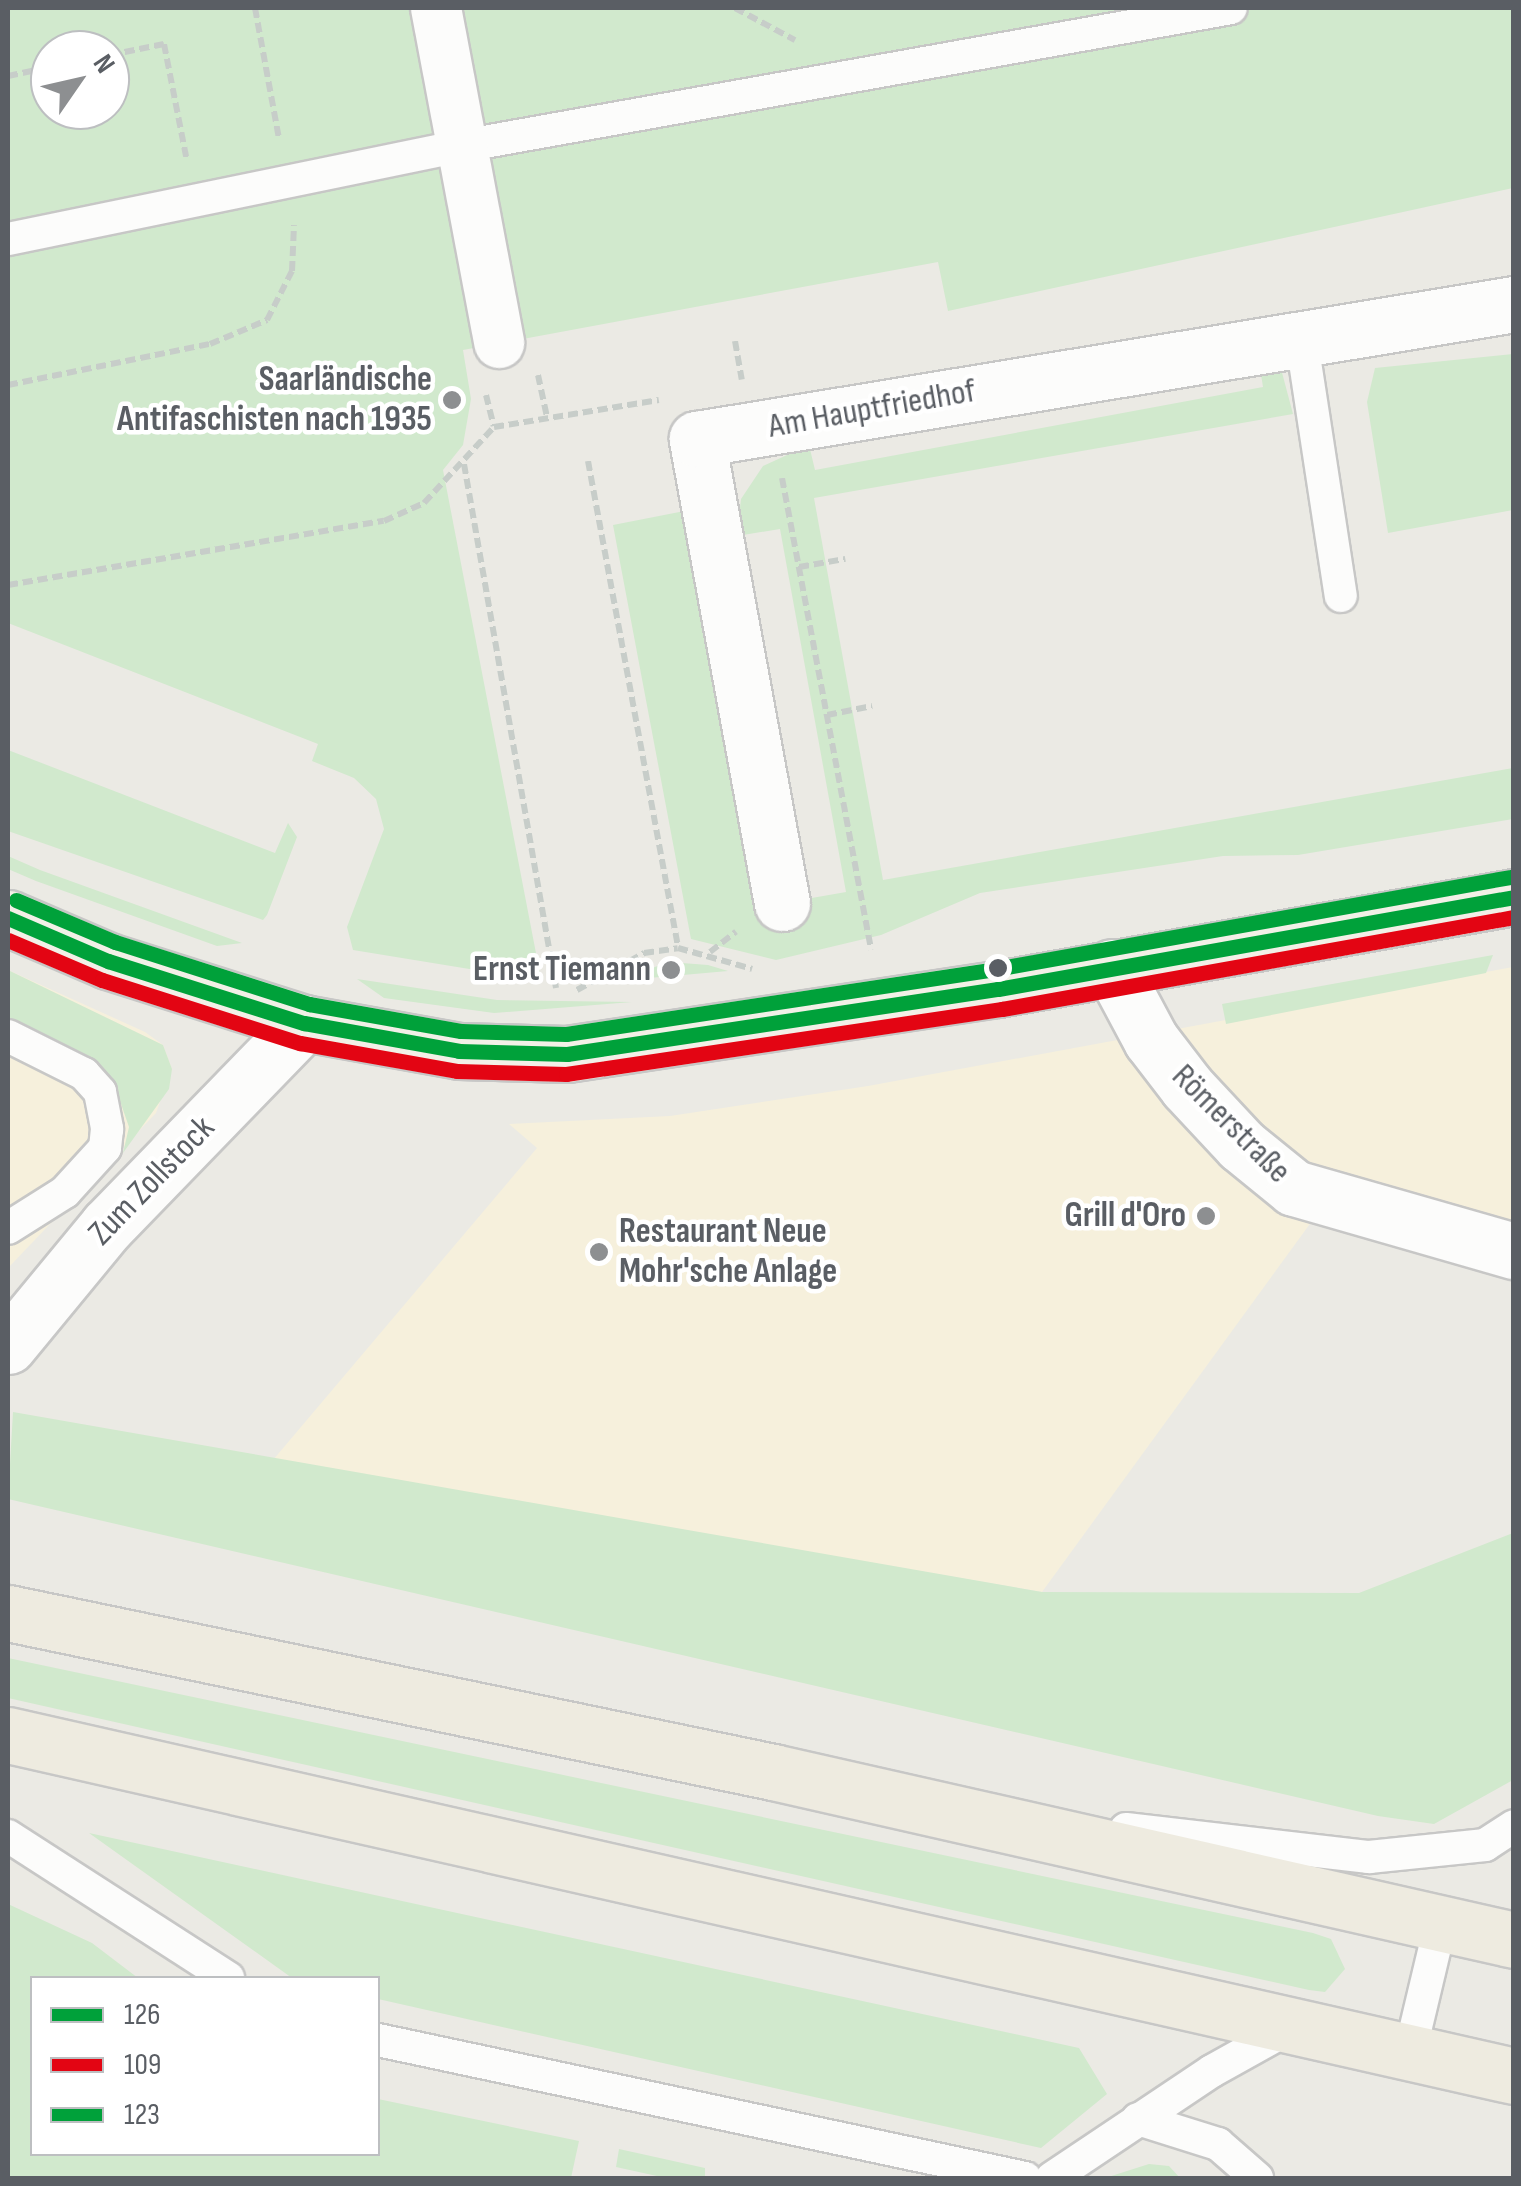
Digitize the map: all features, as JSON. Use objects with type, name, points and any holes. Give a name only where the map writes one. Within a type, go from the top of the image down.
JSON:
[{"type":"highway","points":[[8,1613],[923,1806],[1514,1940]]},
{"type":"highway","points":[[8,1735],[1514,2076]]},
{"type":"main road","points":[[8,918],[108,961],[304,1023],[459,1051],[567,1054],[1112,967],[1514,897]]},
{"type":"street","points":[[436,8],[499,342]]},
{"type":"street","name":"Am Hauptfriedhof","points":[[782,903],[697,439],[1300,336],[1514,304]]},
{"type":"street","name":"Römerstraße","points":[[1112,967],[1151,1040],[1187,1087],[1241,1145],[1294,1188],[1514,1251]]},
{"type":"street","name":"Zum Zollstock","points":[[8,1346],[95,1240],[304,1023]]},
{"type":"lane","points":[[8,240],[462,146],[1231,8]]},
{"type":"lane","points":[[1300,336],[1341,596]]},
{"type":"lane","points":[[8,1036],[84,1074],[100,1092],[107,1129],[105,1148],[65,1192],[8,1228]]},
{"type":"lane","points":[[923,1806],[1369,1857],[1485,1845],[1514,1826]]},
{"type":"lane","points":[[8,1836],[225,1976]]},
{"type":"lane","points":[[1410,2052],[1442,1922]]},
{"type":"lane","points":[[1052,2178],[1138,2119],[1294,2026]]},
{"type":"lane","points":[[380,2040],[1026,2178]]},
{"type":"lane","points":[[1138,2119],[1218,2144],[1257,2178]]},
{"type":"path","points":[[255,8],[288,184]]},
{"type":"path","points":[[130,51],[164,44],[196,201]]},
{"type":"path","points":[[8,385],[210,344],[267,320],[292,272],[294,222]]},
{"type":"path","points":[[724,390],[744,387]]},
{"type":"path","points":[[8,585],[384,521],[424,502],[464,464],[494,427],[665,399]]},
{"type":"path","points":[[588,461],[678,948]]},
{"type":"path","points":[[464,464],[556,988]]},
{"type":"path","points":[[784,486],[871,950]]},
{"type":"path","points":[[799,568],[845,559]]},
{"type":"path","points":[[826,715],[872,706]]},
{"type":"path","points":[[577,990],[644,953],[678,948],[766,975]]},
{"type":"shaded area","points":[[1513,967],[1513,1231],[1312,1221],[1042,1592],[273,1460],[537,1148],[509,1124],[670,1116],[868,1086]]},
{"type":"shaded area","points":[[8,970],[145,1032],[163,1045],[172,1069],[156,1113],[8,1268]]},
{"type":"green space","points":[[8,8],[1513,8],[1513,188],[948,311],[938,262],[463,350],[471,399],[463,445],[443,470],[540,974],[500,974],[353,950],[347,927],[384,829],[376,799],[354,778],[312,761],[318,744],[8,623]]},
{"type":"green space","points":[[1513,354],[1513,510],[1388,533],[1367,402],[1375,368]]},
{"type":"green space","points":[[1259,362],[1280,365],[1293,414],[814,498],[883,880],[1513,768],[1513,819],[1298,855],[1223,856],[980,893],[881,935],[776,960],[691,939],[613,525],[710,506],[783,903],[846,892],[780,529],[737,536],[741,499],[763,466],[809,445],[815,470],[1263,387]]},
{"type":"green space","points":[[8,750],[275,853],[288,823],[297,837],[267,915],[263,920],[8,831]]},
{"type":"green space","points":[[8,856],[242,943],[217,946],[36,881],[8,869]]},
{"type":"green space","points":[[1493,955],[1486,973],[1226,1024],[1222,1004]]},
{"type":"green space","points":[[669,962],[708,965],[728,971],[615,981]]},
{"type":"green space","points":[[8,970],[163,1045],[172,1069],[169,1089],[123,1153],[129,1127],[112,1078],[95,1063],[8,1019]]},
{"type":"green space","points":[[357,979],[497,1000],[632,1002],[494,1013],[384,998]]},
{"type":"green space","points":[[13,1412],[1042,1592],[1359,1593],[1513,1533],[1513,1780],[1434,1824],[1378,1816],[8,1499]]},
{"type":"green space","points":[[8,1658],[1313,1933],[1331,1939],[1345,1969],[1325,1992],[1309,1990],[8,1698]]},
{"type":"green space","points":[[89,1833],[1079,2048],[1107,2094],[1041,2148],[380,1999],[380,1976],[289,1976]]},
{"type":"green space","points":[[8,1904],[92,1943],[135,1976],[30,1976],[30,2156],[380,2156],[380,2099],[579,2141],[571,2178],[8,2178]]},
{"type":"green space","points":[[619,2149],[705,2168],[705,2178],[666,2178],[616,2167]]},
{"type":"green space","points":[[1149,2164],[1169,2166],[1180,2178],[1105,2178]]},
{"type":"transit line","name":"123","points":[[16,900],[115,942],[309,1004],[461,1031],[566,1034],[995,969],[1510,877]]},
{"type":"transit line","name":"126","points":[[8,918],[108,961],[304,1023],[459,1051],[567,1054],[998,989],[1514,897]]},
{"type":"transit line","name":"109","points":[[8,940],[102,980],[300,1043],[457,1071],[566,1074],[1002,1009],[1514,917]]},
{"type":"place","name":"Saarländische Antifaschisten nach 1935","points":[[452,400]]},
{"type":"place","name":"Ernst Tiemann","points":[[671,970]]},
{"type":"place","name":"Grill d'Oro","points":[[1206,1216]]},
{"type":"place","name":"Restaurant Neue Mohr'sche Anlage","points":[[599,1252]]}]
